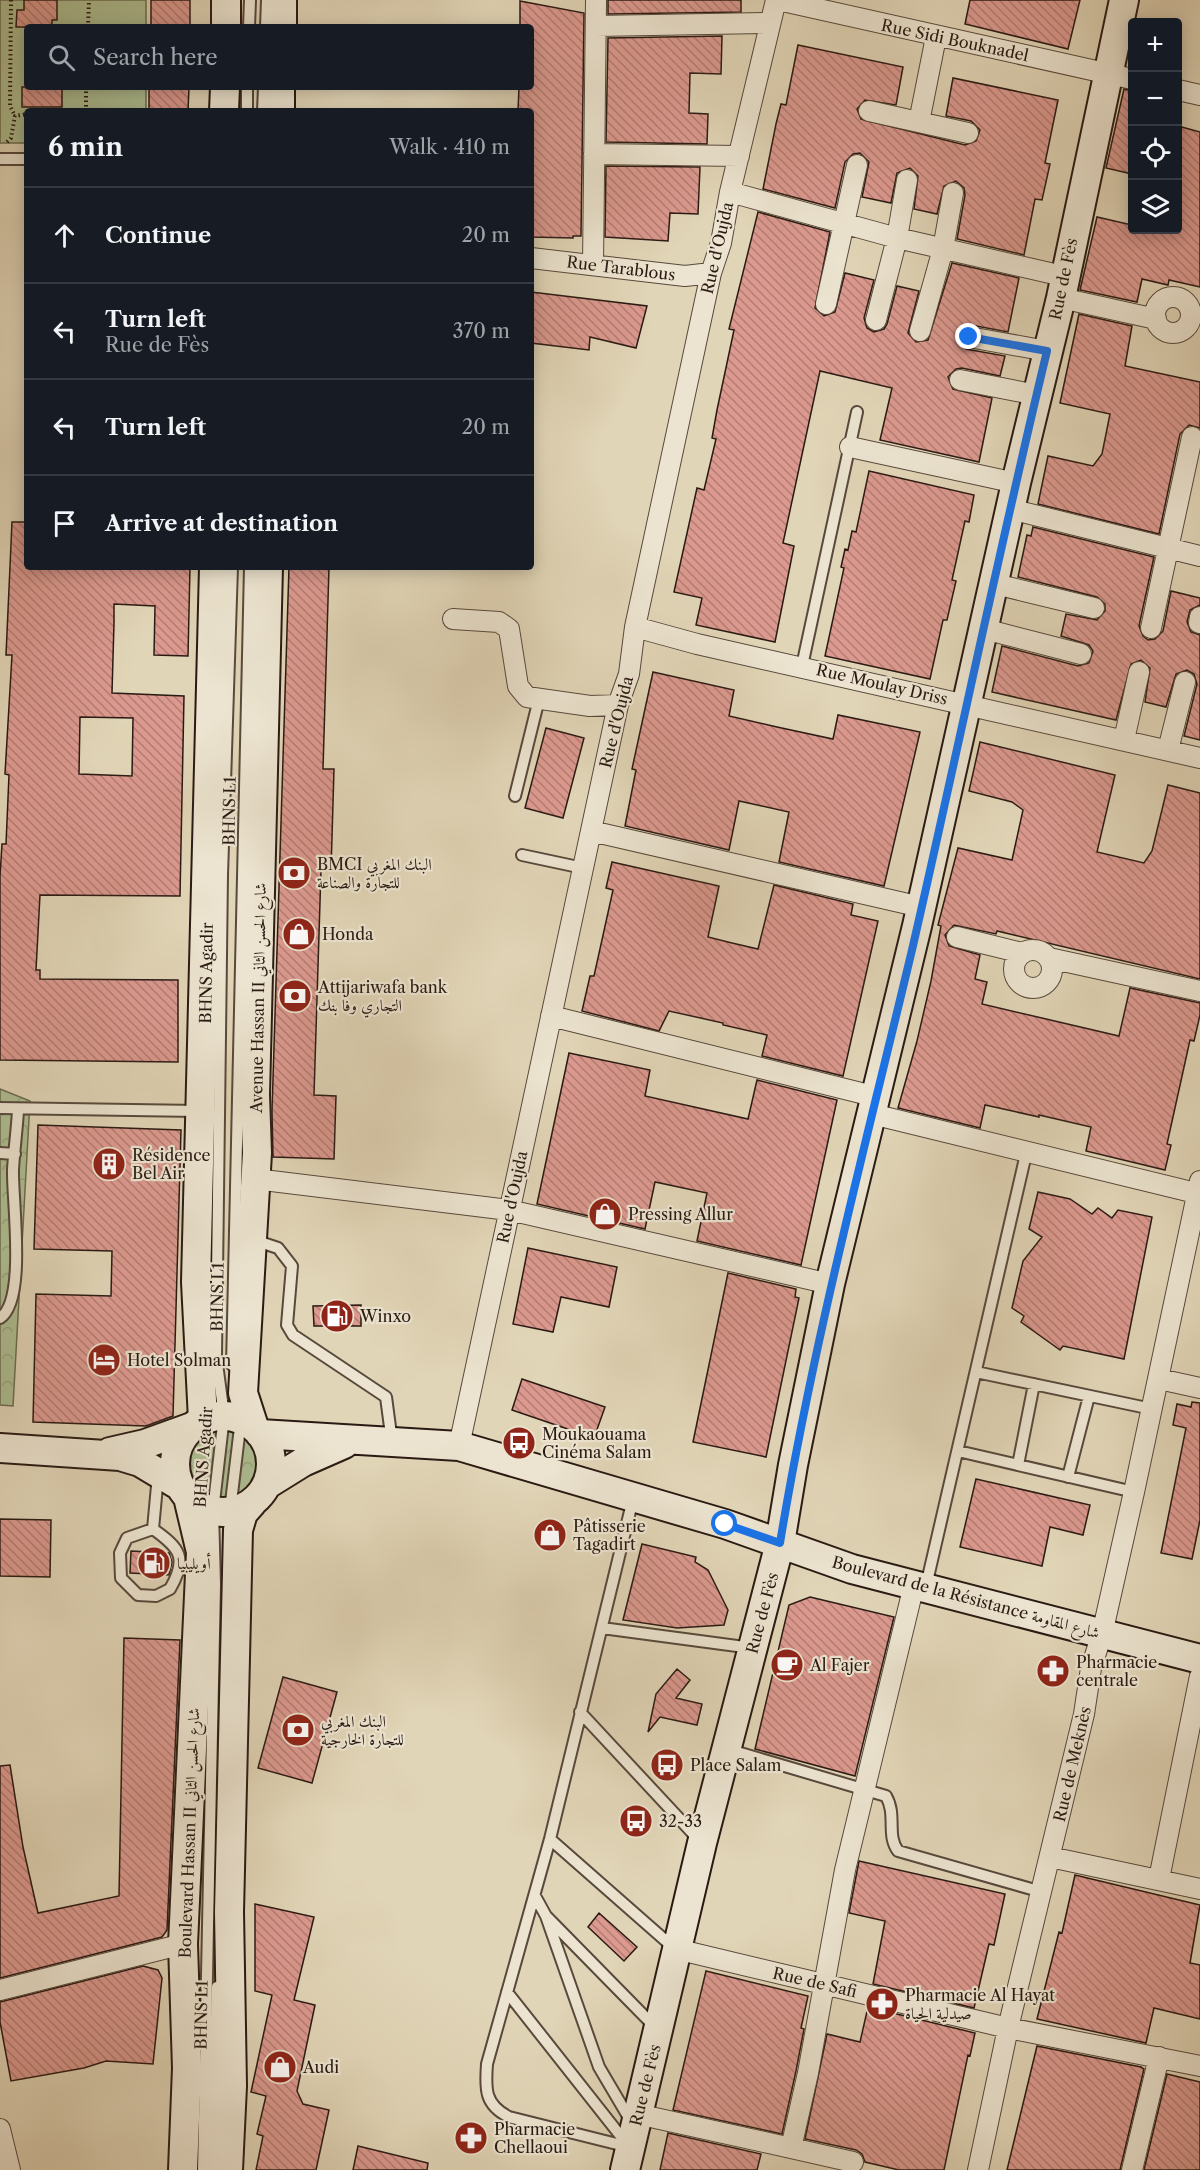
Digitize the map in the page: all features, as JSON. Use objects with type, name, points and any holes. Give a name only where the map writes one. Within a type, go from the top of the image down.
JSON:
[{"type":"street","points":[[226,0],[226,24]]},
{"type":"street","points":[[282,0],[282,24]]},
{"type":"street","points":[[592,264],[596,0]]},
{"type":"street","name":"Rue d'Oujda","points":[[459,1446],[618,705],[629,674],[635,627],[711,273],[722,243],[730,192],[777,0]]},
{"type":"street","name":"Rue Sidi Bouknadel","points":[[777,0],[1120,76]]},
{"type":"street","name":"Rue de Fès","points":[[632,2139],[702,1843],[780,1543],[793,1465],[830,1284],[875,1106],[1062,287],[1120,76],[1124,0]]},
{"type":"street","points":[[596,26],[770,23]]},
{"type":"street","points":[[919,122],[936,37]]},
{"type":"street","points":[[224,108],[225,90]]},
{"type":"street","points":[[279,108],[280,90]]},
{"type":"street","points":[[1182,91],[1200,95]]},
{"type":"street","points":[[869,111],[968,133]]},
{"type":"street","points":[[594,154],[739,156]]},
{"type":"street","points":[[826,304],[857,165]]},
{"type":"street","points":[[876,320],[897,238],[907,180]]},
{"type":"street","points":[[730,192],[845,225],[943,249],[1156,319],[1166,331],[1174,332],[1194,327],[1191,310],[1181,298],[1166,298],[1156,311],[1156,319]]},
{"type":"street","points":[[920,331],[943,249],[953,192]]},
{"type":"street","name":"Rue Tarablous","points":[[534,258],[685,276],[711,273]]},
{"type":"street","points":[[969,337],[1047,351]]},
{"type":"street","points":[[960,380],[1037,395]]},
{"type":"street","points":[[1151,628],[1192,437]]},
{"type":"street","points":[[850,447],[1013,496],[1169,549],[1200,556]]},
{"type":"street","points":[[214,570],[196,1282],[229,1424],[270,1455],[271,1470],[240,1503],[200,1506],[176,1485],[178,1448],[229,1424]]},
{"type":"street","name":"Avenue Hassan II شارع الحسن الثاني","points":[[229,1424],[243,1393],[255,1179],[268,570]]},
{"type":"street","points":[[995,584],[1094,609]]},
{"type":"street","points":[[453,619],[505,624],[511,635],[521,693],[527,697],[590,706],[618,705]]},
{"type":"street","name":"Rue Moulay Driss","points":[[635,627],[697,644],[1200,758]]},
{"type":"street","points":[[984,629],[1081,654]]},
{"type":"street","points":[[1125,740],[1139,672]]},
{"type":"street","points":[[1168,750],[1185,682]]},
{"type":"street","points":[[591,831],[921,907]]},
{"type":"street","points":[[957,937],[1022,953],[1037,950],[1049,958],[1200,991]]},
{"type":"street","points":[[1022,953],[1013,966],[1014,973],[1016,980],[1029,989],[1044,986],[1049,980],[1052,973],[1049,958]]},
{"type":"street","points":[[551,1016],[875,1106],[1026,1154],[1199,1189]]},
{"type":"street","points":[[255,1179],[509,1210],[830,1284]]},
{"type":"street","name":"Rue de Meknès","points":[[978,2170],[1008,2028],[1084,1714],[1091,1668],[1102,1634],[1199,1189]]},
{"type":"street","points":[[1159,1378],[1200,1388]]},
{"type":"street","name":"Boulevard de la Résistance شارع المقاومة","points":[[99,1454],[229,1424],[351,1441],[459,1446],[633,1496],[780,1543],[852,1569],[1200,1659]]},
{"type":"street","name":"Boulevard de la Résistance شارع المقاومة","points":[[240,1503],[303,1462],[351,1441]]},
{"type":"street","name":"Boulevard de la Résistance شارع المقاومة","points":[[0,1448],[99,1454],[138,1461],[176,1485]]},
{"type":"street","name":"Boulevard Hassan II شارع الحسن الثاني","points":[[176,1485],[201,1552],[183,1944],[187,2068],[183,2170]]},
{"type":"street","points":[[228,2170],[232,2086],[229,1912],[238,1530],[243,1513],[240,1503]]},
{"type":"street","points":[[801,2156],[808,2073],[836,1911],[863,1787],[920,1587]]},
{"type":"street","points":[[1159,1879],[1200,1676]]},
{"type":"street","points":[[1050,1857],[1200,1889]]},
{"type":"street","points":[[0,1990],[183,1944]]},
{"type":"street","name":"Rue de Safi","points":[[676,1949],[1008,2028],[1200,2066]]},
{"type":"street","points":[[1132,2170],[1159,2057]]},
{"type":"street","points":[[0,2129],[10,2170]]},
{"type":"street","points":[[632,2139],[853,2163]]},
{"type":"lane","points":[[249,24],[250,0]]},
{"type":"lane","points":[[266,24],[267,0]]},
{"type":"lane","points":[[247,90],[247,108]]},
{"type":"lane","points":[[263,108],[264,90]]},
{"type":"lane","points":[[0,159],[24,159]]},
{"type":"lane","points":[[802,666],[857,412]]},
{"type":"lane","name":"BHNS Agadir","points":[[203,2170],[215,1585],[240,1503],[229,1424],[216,1356],[222,875],[232,570]]},
{"type":"lane","name":"BHNS L1","points":[[212,2170],[226,1535],[240,1503],[229,1424],[232,1382],[250,570]]},
{"type":"lane","points":[[515,796],[540,699]]},
{"type":"lane","points":[[522,855],[583,868]]},
{"type":"lane","points":[[0,1108],[202,1111]]},
{"type":"lane","points":[[0,1318],[11,1303],[16,1258],[13,1171],[18,1110]]},
{"type":"lane","points":[[0,1153],[15,1154]]},
{"type":"lane","points":[[920,1587],[958,1451],[1026,1154]]},
{"type":"lane","points":[[252,1240],[278,1248],[292,1266],[287,1324],[293,1335],[387,1396],[392,1442]]},
{"type":"lane","points":[[976,1372],[1152,1409]]},
{"type":"lane","points":[[1018,1465],[1034,1384]]},
{"type":"lane","points":[[1068,1477],[1089,1396]]},
{"type":"lane","points":[[958,1451],[1134,1492]]},
{"type":"lane","points":[[153,1528],[172,1542],[179,1552],[180,1567],[170,1589],[156,1596],[138,1595],[121,1578],[120,1553],[128,1538],[153,1528],[176,1485]]},
{"type":"lane","points":[[632,2139],[509,2117],[496,2110],[488,2098],[486,2064],[550,1839],[633,1496]]},
{"type":"lane","points":[[602,1628],[753,1648]]},
{"type":"lane","points":[[579,1712],[702,1843]]},
{"type":"lane","points":[[726,1749],[863,1787],[886,1796],[892,1806],[893,1844],[898,1851],[1042,1892]]},
{"type":"lane","points":[[550,1839],[676,1949]]},
{"type":"lane","points":[[535,1896],[546,1916],[599,2067],[632,2139]]},
{"type":"lane","points":[[546,1916],[658,2030]]},
{"type":"lane","points":[[507,1992],[632,2139]]},
{"type":"path","points":[[0,144],[11,138],[15,116],[10,106],[11,0]]},
{"type":"path","points":[[88,24],[89,0]]},
{"type":"path","points":[[86,90],[86,108]]},
{"type":"path","points":[[15,116],[24,114]]},
{"type":"green space","points":[[0,0],[146,0],[146,24],[24,24],[24,90],[146,90],[146,108],[24,108],[24,143],[0,143]]},
{"type":"green space","points":[[0,1089],[30,1101],[13,1406],[0,1405]]},
{"type":"green space","points":[[224,1426],[238,1429],[251,1437],[259,1450],[262,1464],[259,1478],[251,1491],[238,1499],[224,1502],[210,1499],[197,1491],[189,1478],[186,1464],[189,1450],[197,1437],[210,1429]]},
{"type":"building","points":[[24,0],[57,0],[57,20],[52,20],[52,24],[24,24],[24,27],[16,27],[17,10],[24,10]]},
{"type":"building","points":[[151,0],[190,0],[190,24],[151,24]]},
{"type":"building","points":[[608,0],[741,0],[741,12],[608,14]]},
{"type":"building","points":[[970,0],[1080,0],[1068,49],[965,24]]},
{"type":"building","points":[[520,1],[584,13],[581,236],[573,236],[573,238],[534,237],[534,108],[518,108],[519,90],[534,90],[534,24],[520,24]]},
{"type":"building","points":[[722,36],[721,74],[690,73],[689,113],[708,114],[707,144],[606,142],[608,38]]},
{"type":"building","points":[[798,45],[903,67],[896,105],[865,100],[857,109],[861,119],[965,145],[976,141],[980,130],[971,121],[946,116],[953,78],[1058,100],[1045,163],[1050,164],[1042,200],[1035,199],[1024,255],[957,239],[965,195],[964,188],[956,181],[944,186],[937,214],[914,209],[918,176],[910,168],[897,173],[891,203],[862,197],[869,162],[860,153],[853,154],[845,162],[835,208],[763,189],[776,124],[781,104],[786,105]]},
{"type":"building","points":[[22,87],[24,90],[62,90],[62,107],[22,107]]},
{"type":"building","points":[[1124,89],[1128,90],[1128,173],[1106,168]]},
{"type":"building","points":[[149,90],[189,90],[188,108],[149,108]]},
{"type":"building","points":[[1182,127],[1200,132],[1200,287],[1169,280],[1168,285],[1142,279],[1137,302],[1080,290],[1097,217],[1128,224],[1128,234],[1182,234]]},
{"type":"building","points":[[606,166],[700,167],[698,214],[670,213],[668,241],[605,237]]},
{"type":"building","points":[[758,212],[830,232],[815,308],[824,316],[835,312],[845,273],[874,280],[864,318],[867,328],[874,332],[884,329],[887,324],[897,286],[919,291],[908,333],[916,342],[928,340],[952,263],[1019,278],[1008,332],[971,325],[960,329],[957,334],[958,342],[966,349],[1005,356],[1000,376],[962,368],[956,369],[948,377],[953,389],[992,398],[979,462],[880,440],[892,388],[820,371],[783,543],[794,546],[775,642],[696,625],[702,598],[674,592],[697,488],[704,490],[716,439],[712,438],[734,330],[729,329]]},
{"type":"building","points":[[534,292],[647,306],[636,348],[590,337],[589,350],[534,343]]},
{"type":"building","points":[[1079,314],[1132,326],[1125,366],[1200,382],[1200,428],[1189,425],[1180,434],[1159,534],[1038,504],[1048,456],[1093,466],[1102,454],[1110,414],[1060,403]]},
{"type":"building","points":[[869,471],[974,495],[969,522],[965,521],[952,580],[956,581],[947,620],[943,620],[930,679],[825,656],[844,568],[841,567],[845,549],[848,550],[852,531],[856,532]]},
{"type":"building","points":[[12,522],[24,522],[24,570],[190,570],[188,656],[154,655],[155,606],[114,604],[112,693],[184,696],[180,896],[40,895],[36,970],[40,970],[40,979],[178,980],[178,1062],[0,1060],[0,876],[2,844],[6,844],[9,775],[5,774],[12,655],[6,655]],"holes":[[[80,717],[133,718],[132,776],[79,774]]]},
{"type":"building","points":[[1033,527],[1154,557],[1139,626],[1143,636],[1148,640],[1155,639],[1163,631],[1171,591],[1200,598],[1200,605],[1190,610],[1187,622],[1191,632],[1200,635],[1200,740],[1184,736],[1197,684],[1194,674],[1187,670],[1176,674],[1166,707],[1145,702],[1150,668],[1141,660],[1131,664],[1116,720],[992,692],[1002,646],[1078,666],[1089,663],[1093,651],[1089,645],[1061,636],[1066,614],[1097,620],[1105,611],[1105,604],[1097,597],[1018,577],[1027,535],[1031,536]]},
{"type":"building","points":[[289,570],[329,570],[323,769],[334,769],[331,871],[321,870],[314,1095],[336,1096],[334,1159],[273,1157],[272,1111]]},
{"type":"building","points":[[653,672],[734,690],[729,716],[777,727],[833,739],[838,715],[920,732],[884,886],[779,862],[789,812],[739,801],[729,850],[625,826],[636,770],[632,769]]},
{"type":"building","points":[[546,728],[584,738],[563,818],[525,808]]},
{"type":"building","points":[[980,742],[1115,775],[1097,852],[1144,863],[1152,851],[1168,785],[1200,793],[1200,979],[997,931],[996,934],[954,925],[945,935],[949,946],[980,955],[975,979],[987,982],[982,1004],[1119,1036],[1130,988],[1200,1003],[1200,1015],[1194,1041],[1190,1040],[1167,1144],[1171,1145],[1165,1170],[1086,1151],[1091,1127],[985,1105],[980,1128],[898,1108],[931,981],[941,926],[938,925],[958,848],[1012,860],[1023,810],[1012,802],[969,791]]},
{"type":"building","points":[[612,862],[719,886],[708,937],[758,949],[774,885],[853,904],[851,915],[878,921],[843,1076],[762,1056],[767,1035],[723,1025],[723,1023],[669,1011],[659,1031],[582,1011],[590,976],[594,976],[613,890],[606,888]]},
{"type":"building","points":[[569,1053],[650,1070],[645,1096],[748,1119],[757,1080],[837,1100],[801,1265],[697,1241],[707,1193],[655,1182],[645,1229],[537,1204]]},
{"type":"building","points":[[38,1125],[181,1130],[173,1416],[146,1426],[33,1422],[36,1294],[111,1296],[112,1251],[34,1249]]},
{"type":"building","points":[[1038,1192],[1070,1199],[1092,1214],[1098,1208],[1112,1218],[1118,1210],[1152,1217],[1124,1359],[1063,1346],[1060,1350],[1021,1322],[1024,1316],[1012,1308],[1023,1261],[1042,1237],[1029,1229]]},
{"type":"building","points":[[528,1248],[617,1267],[609,1307],[561,1297],[553,1332],[513,1324]]},
{"type":"building","points":[[728,1273],[796,1289],[795,1297],[799,1298],[766,1457],[693,1442]]},
{"type":"building","points":[[361,1305],[361,1326],[314,1326],[313,1306]]},
{"type":"building","points":[[522,1379],[605,1407],[594,1438],[512,1410]]},
{"type":"building","points":[[1192,1402],[1200,1403],[1200,1520],[1192,1559],[1161,1553],[1186,1428],[1173,1425],[1177,1404],[1191,1407]]},
{"type":"building","points":[[976,1479],[1090,1505],[1083,1535],[1050,1527],[1042,1566],[960,1547]]},
{"type":"building","points":[[0,1519],[51,1520],[50,1577],[0,1576]]},
{"type":"building","points":[[642,1544],[696,1557],[695,1562],[708,1570],[728,1610],[724,1625],[677,1628],[623,1620]]},
{"type":"building","name":"أويليبيا","points":[[131,1551],[169,1553],[172,1562],[169,1575],[130,1573]]},
{"type":"building","points":[[810,1597],[894,1617],[855,1776],[755,1749],[789,1605]]},
{"type":"building","points":[[124,1638],[180,1640],[167,1930],[162,1937],[0,1978],[0,1766],[10,1765],[23,1847],[38,1913],[119,1896]]},
{"type":"building","points":[[677,1669],[690,1680],[676,1698],[702,1704],[697,1725],[660,1717],[648,1732],[656,1694]]},
{"type":"building","name":"البنك المغربي للتجارة الخارجية","points":[[283,1677],[337,1692],[312,1783],[258,1768]]},
{"type":"building","points":[[859,1861],[1005,1894],[994,1945],[989,1944],[974,2008],[873,1984],[885,1921],[849,1913]]},
{"type":"building","points":[[1075,1875],[1200,1905],[1190,1963],[1200,1965],[1200,2019],[1154,2008],[1146,2043],[1037,2019],[1059,1932],[1062,1933]]},
{"type":"building","points":[[255,1904],[314,1917],[294,2000],[315,2005],[297,2091],[303,2104],[329,2110],[316,2170],[256,2170],[263,2136],[257,2134],[266,2096],[251,2092],[272,1995],[255,1991]]},
{"type":"building","points":[[599,1913],[637,1947],[624,1961],[588,1927]]},
{"type":"building","points":[[143,1966],[158,1970],[162,1978],[153,2064],[106,2061],[84,2068],[11,2081],[0,2022],[0,2002]]},
{"type":"building","points":[[706,1971],[808,1996],[801,2028],[804,2029],[782,2134],[673,2110]]},
{"type":"building","points":[[868,2007],[975,2033],[970,2056],[968,2055],[944,2170],[899,2170],[865,2162],[862,2154],[856,2150],[805,2139],[827,2034],[860,2042]]},
{"type":"building","points":[[1037,2046],[1144,2069],[1120,2170],[1007,2170]]},
{"type":"building","points":[[1167,2074],[1200,2082],[1200,2170],[1144,2170]]},
{"type":"building","points":[[668,2133],[761,2154],[757,2170],[660,2170]]},
{"type":"building","points":[[358,2146],[428,2163],[427,2170],[353,2170]]},
{"type":"place","name":"BMCI البنك المغربي للتجارة والصناعة","points":[[294,873]]},
{"type":"place","name":"Honda","points":[[299,934]]},
{"type":"place","name":"Attijariwafa bank التجاري وفا بنك","points":[[295,996]]},
{"type":"place","name":"Résidence Bel Air","points":[[109,1164]]},
{"type":"place","name":"Pressing Allur","points":[[605,1214]]},
{"type":"place","name":"Winxo","points":[[337,1316]]},
{"type":"place","name":"Hotel Solman","points":[[104,1360]]},
{"type":"place","name":"Moukaouama Cinéma Salam","points":[[519,1443]]},
{"type":"place","name":"Pâtisserie Tagadirt","points":[[550,1535]]},
{"type":"place","name":"أويليبيا","points":[[154,1563]]},
{"type":"place","name":"Al Fajer","points":[[787,1665]]},
{"type":"place","name":"Pharmacie centrale","points":[[1053,1671]]},
{"type":"place","name":"البنك المغربي للتجارة الخارجية","points":[[298,1730]]},
{"type":"place","name":"Place Salam","points":[[667,1765]]},
{"type":"place","name":"32-33","points":[[636,1821]]},
{"type":"place","name":"Pharmacie Al Hayat صيدلية الحياة","points":[[882,2004]]},
{"type":"place","name":"Audi","points":[[280,2067]]},
{"type":"place","name":"Pharmacie Chellaoui","points":[[471,2138]]},
{"type":"route","points":[[725,1524],[780,1543],[793,1465],[830,1284],[917,926],[1047,351],[969,337]]}]
